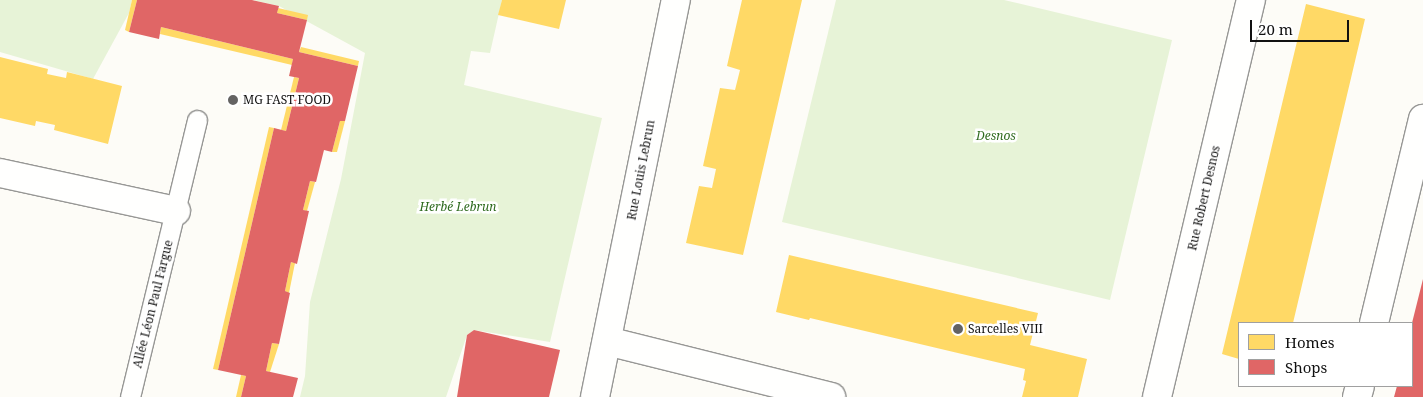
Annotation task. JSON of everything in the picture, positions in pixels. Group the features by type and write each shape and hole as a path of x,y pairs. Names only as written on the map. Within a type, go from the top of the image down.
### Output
{"street":[{"name":"Rue Louis Lebrun","path":"595,397 676,0"},
{"name":"Rue Robert Desnos","path":"1157,397 1250,0"},
{"path":"1374,322 1423,119"},
{"path":"0,173 176,211"},
{"path":"607,341 831,397"}],"lane":[{"name":"Allée Léon Paul Fargue","path":"130,397 197,120"}],"green space":[{"path":"0,0 132,0 129,13 93,79 0,52"},
{"name":"Herbé Lebrun","path":"253,0 502,0 490,53 471,51 464,85 602,118 550,342 474,330 467,335 446,397 300,397 305,376 310,302 341,179 365,53 279,6"},
{"name":"Desnos","path":"836,0 1004,0 1172,40 1110,300 782,222"}],"building: Homes":[{"path":"132,0 137,0 129,32 125,30"},
{"path":"502,0 566,0 559,29 498,15"},
{"path":"742,0 802,0 743,255 686,243 699,186 712,188 716,169 703,166 720,88 735,90 740,70 727,66"},
{"path":"1306,4 1365,19 1293,322 1238,322 1238,359 1222,354"},
{"path":"278,8 308,15 307,20 277,13"},
{"path":"161,27 293,59 292,65 160,34"},
{"path":"301,47 359,61 358,66 299,52"},
{"path":"0,57 48,69 47,74 66,78 67,72 122,86 108,144 54,130 55,125 36,121 35,126 0,118"},
{"path":"294,77 299,78 286,131 281,130"},
{"path":"340,121 345,121 337,152 332,152"},
{"path":"269,127 274,128 218,370 213,369"},
{"path":"310,181 315,182 307,211 303,210"},
{"name":"Sarcelles VIII","path":"789,255 1038,313 1030,345 1087,359 1078,397 1022,397 1026,381 1023,380 1025,369 810,318 809,320 776,312"},
{"path":"291,262 295,263 289,293 285,291"},
{"path":"272,343 279,344 270,372 266,371"},
{"path":"241,375 246,376 241,397 236,397"}],"building: Shops":[{"path":"137,0 252,0 279,6 277,13 307,20 299,52 358,66 345,121 340,121 332,152 324,150 316,182 310,181 303,210 309,211 297,264 291,262 285,291 290,293 279,344 272,343 266,371 298,378 293,397 241,397 246,376 218,370 274,128 286,131 299,78 289,76 293,59 161,27 159,39 129,32"},
{"path":"1423,279 1423,397 1394,397 1397,387 1413,387 1412,322"},
{"path":"474,330 560,350 549,397 457,397 467,335"}],"place":[{"name":"MG FAST FOOD","path":"233,100"},
{"name":"Sarcelles VIII","path":"958,329"}]}
